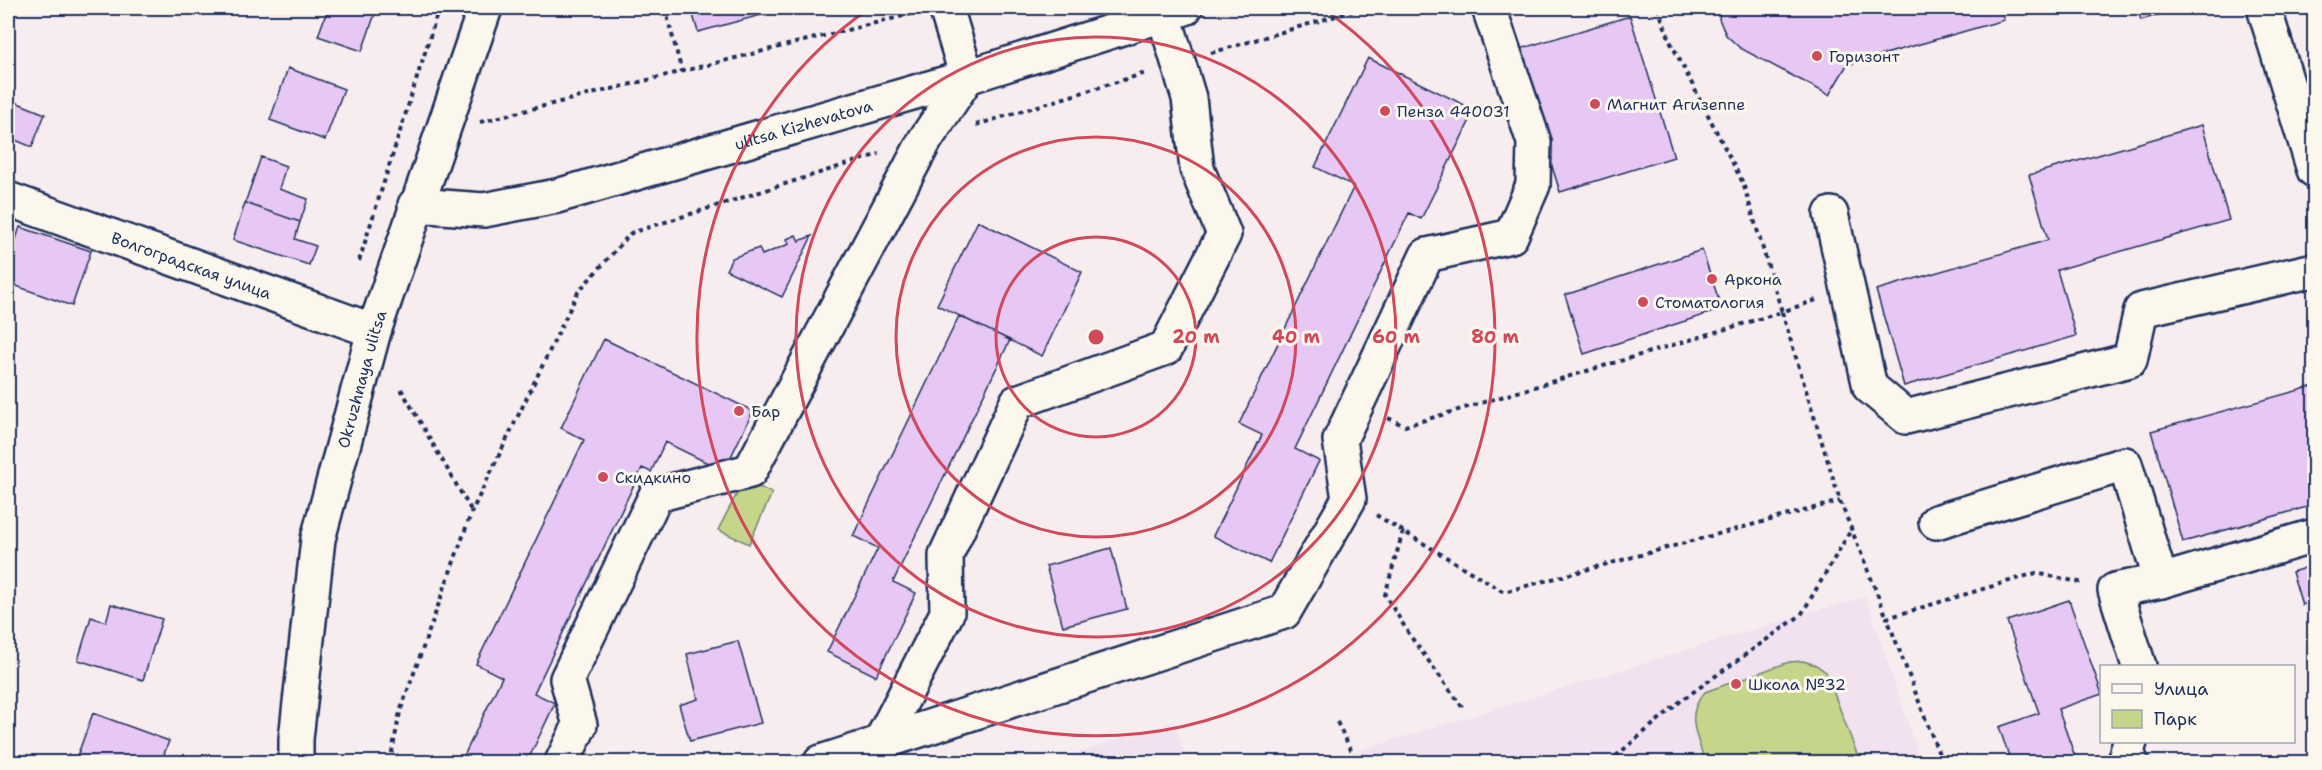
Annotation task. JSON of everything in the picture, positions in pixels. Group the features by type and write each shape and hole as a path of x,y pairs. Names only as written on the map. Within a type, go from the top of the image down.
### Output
{"main road":[{"name":"Okruzhnaya ulitsa","path":"296,762 296,739 318,539 374,332 415,205 485,8"},
{"path":"822,762 1284,612 1349,499 1340,440 1427,255 1511,236 1533,185 1534,142 1489,8"},
{"path":"2264,8 2314,170"},
{"path":"562,762 580,725 567,679 656,495 750,471 925,140 966,77 931,10"},
{"name":"ulitsa Kizhevatova","path":"415,205 484,210 556,196 966,77 1174,11"},
{"path":"879,745 947,613 946,555 1017,402 1166,348 1224,234 1197,169 1190,98 1177,63 1174,11"},
{"name":"Волгоградская улица","path":"8,199 374,332"},
{"path":"1831,214 1870,387 1906,417 2130,360 2140,310 2314,270"},
{"path":"1936,522 2125,464 2161,580"},
{"path":"2139,665 2115,590 2161,580 2314,536"},
{"path":"2129,743 2127,751 2131,762"}],"path":[{"path":"665,8 682,72"},
{"path":"975,125 1363,8"},
{"path":"1658,8 1671,43 1743,183 1840,501 1942,762"},
{"path":"476,123 931,10"},
{"path":"390,762 400,712 472,511 578,292 632,233 925,140"},
{"path":"1405,426 1848,290"},
{"path":"401,389 472,511"},
{"path":"1349,499 1504,592 1840,501"},
{"path":"1609,762 1682,700 1801,615 1851,530"},
{"path":"1403,531 1386,595 1411,637 1463,708"},
{"path":"1887,618 2036,573 2115,590"},
{"path":"1337,722 1357,762"}],"shaded area":[{"name":"Школа №32","path":"1866,597 1921,762 1322,762 1801,615"},
{"path":"1174,722 1187,762 1049,762"}],"green space":[{"path":"744,480 772,493 749,544 718,530"},
{"path":"1803,661 1816,665 1826,672 1860,762 1705,762 1694,726 1694,717 1695,709 1705,692 1789,662"}],"building":[{"path":"328,8 377,8 362,51 318,36"},
{"path":"691,8 787,8 698,32"},
{"name":"Горизонт","path":"1721,8 2000,8 2004,20 1847,65 1829,95 1740,48 1726,35 1719,19"},
{"path":"2137,8 2181,8 2141,20"},
{"name":"Магнит Агизеппе","path":"1630,16 1674,157 1560,192 1516,50"},
{"path":"1368,58 1475,110 1421,219 1409,213 1295,449 1319,461 1269,563 1213,536 1262,435 1239,424 1354,186 1315,167"},
{"path":"288,68 344,89 325,140 270,120"},
{"path":"8,99 45,114 32,147 8,137"},
{"path":"2202,125 2229,220 2057,270 2076,336 1904,386 1876,290 2048,240 2029,175"},
{"path":"261,157 286,166 279,189 308,199 300,222 245,203"},
{"path":"245,203 300,222 295,239 316,246 309,265 233,240"},
{"path":"978,221 1082,272 1042,356 937,305"},
{"path":"20,227 91,251 72,306 8,283 8,263"},
{"path":"796,235 799,241 812,236 782,297 726,270 732,258 759,248 762,255 789,244 787,239"},
{"name":"Стоматология","path":"1702,250 1722,309 1584,354 1565,295"},
{"path":"959,316 1010,340 893,582 916,593 876,676 827,652 878,548 853,536"},
{"path":"604,339 753,411 724,471 665,442 651,472 642,468 534,693 555,703 527,762 461,762 502,677 476,664 584,440 561,428"},
{"path":"2314,386 2314,505 2183,542 2151,431"},
{"path":"1111,548 1127,609 1063,626 1046,566"},
{"path":"2314,565 2314,601 2302,605 2292,572"},
{"path":"2069,600 2100,688 2100,695 2058,709 2077,762 2011,762 1999,727 2039,713 2007,621"},
{"path":"111,604 162,619 143,680 78,660 91,617 106,622"},
{"path":"738,641 761,723 690,741 679,705 698,699 687,654"},
{"path":"93,713 169,741 161,762 75,762"}],"place":[{"name":"Горизонт","path":"1817,56"},
{"name":"Магнит Агизеппе","path":"1595,104"},
{"name":"Пенза 440031","path":"1385,111"},
{"name":"Аркона","path":"1712,279"},
{"name":"Стоматология","path":"1643,302"},
{"name":"Бар","path":"739,411"},
{"name":"Скидкино","path":"603,477"},
{"name":"Школа №32","path":"1736,684"}]}
